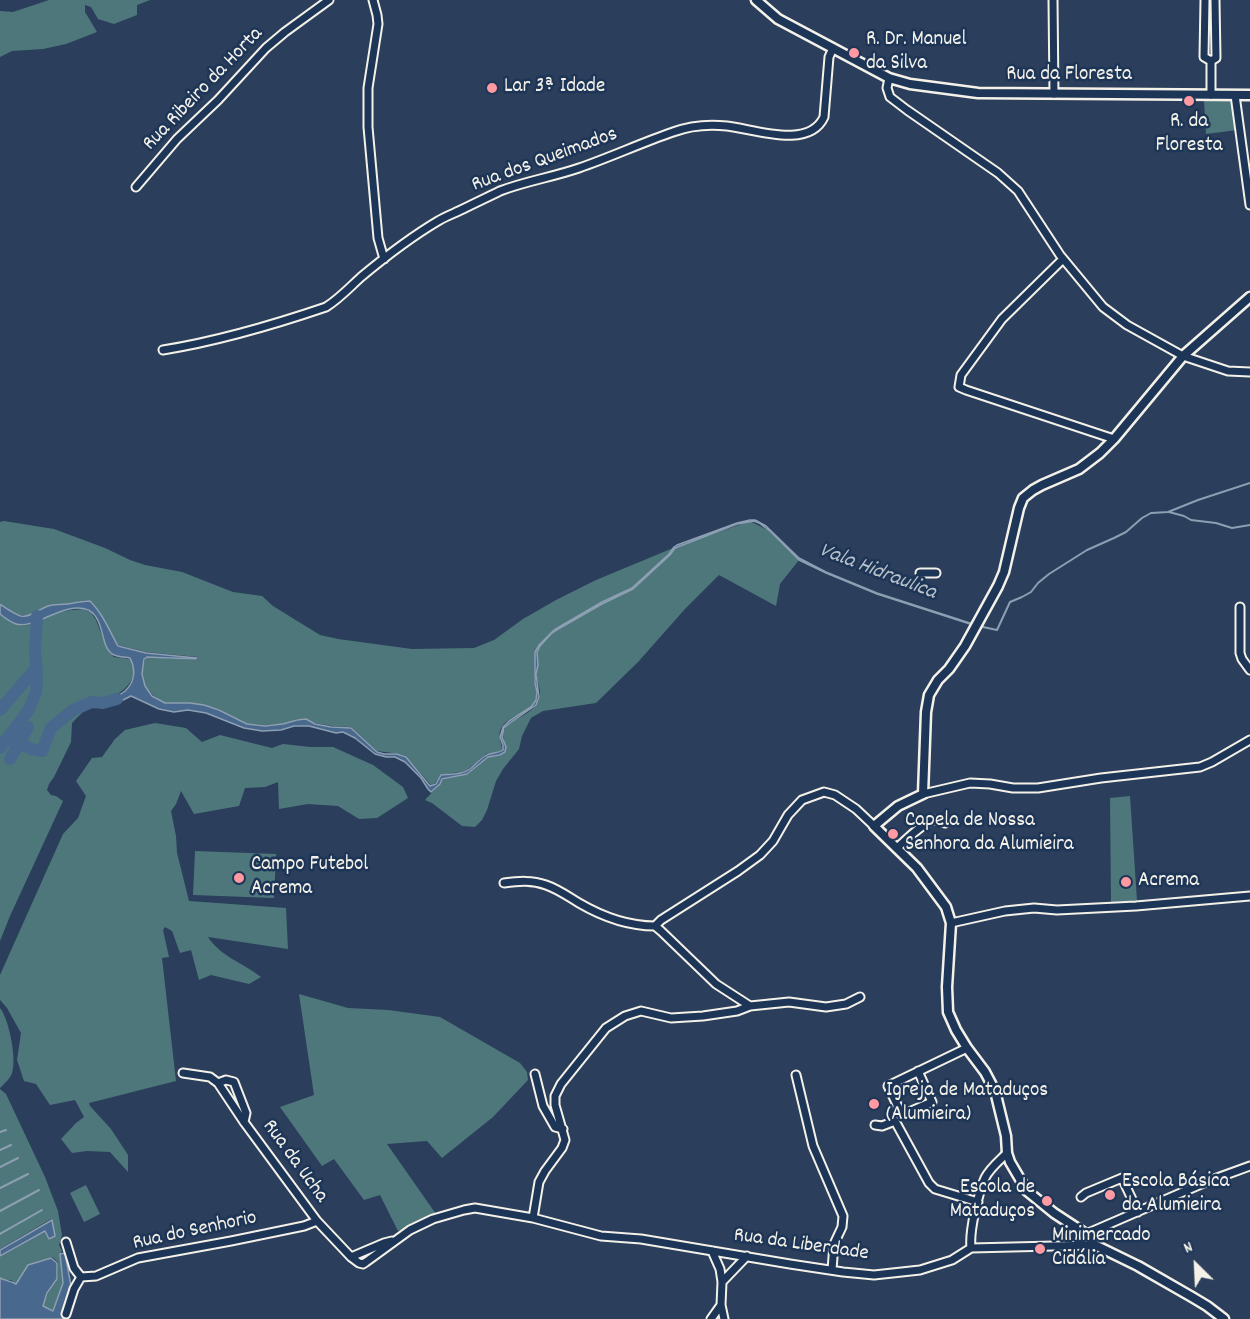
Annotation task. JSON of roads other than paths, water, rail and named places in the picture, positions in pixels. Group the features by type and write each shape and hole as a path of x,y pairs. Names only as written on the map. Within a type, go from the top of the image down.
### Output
{"street":[{"name":"Rua Ribeiro da Horta","path":"136,187 177,139 218,100 266,48 329,0"},
{"path":"373,0 378,24 368,88 368,127 378,238 384,259"},
{"name":"Rua da Floresta","path":"756,0 778,19 889,78 910,84 978,93 1250,95"},
{"path":"1053,0 1054,94"},
{"path":"1204,0 1204,57 1210,61"},
{"path":"1210,61 1216,58 1215,0"},
{"name":"Rua dos Queimados","path":"163,350 230,337 326,307 384,259 440,220 502,191 578,169 680,129 724,126 787,135 811,130 820,124 824,117 829,57 833,48"},
{"path":"1210,61 1211,95"},
{"path":"889,78 887,88 890,97 998,173 1018,190 1063,259 1103,307 1126,326 1183,356 1228,371 1250,372"},
{"path":"1235,95 1250,205"},
{"path":"1063,259 1002,319 961,375 959,387 1114,439"},
{"path":"923,794 926,712 929,695 965,646 998,586 1004,572 1023,498 1033,490 1079,469 1094,458 1114,439 1183,356 1250,297"},
{"path":"920,573 936,573"},
{"path":"1240,607 1240,653 1250,670"},
{"path":"874,826 898,806 923,794 970,783 1013,788 1038,788 1101,778 1200,767 1250,740"},
{"path":"655,926 760,855 773,841 788,815 802,800 824,792 836,795 856,809 917,868 946,907 951,923 947,987 948,1012 956,1030 985,1072 995,1091 1010,1162 1027,1191 1054,1213 1086,1234 1095,1245"},
{"path":"897,848 931,821 937,820 945,823"},
{"path":"504,884 523,881 546,885 601,915 621,922 655,926 716,984 750,1006"},
{"path":"951,923 1005,911 1034,908 1057,910 1136,906 1250,896"},
{"path":"533,1218 539,1182 565,1140 555,1105 555,1096 561,1084 606,1028 625,1016 641,1011 672,1018 737,1011 750,1006 789,1002 826,1007 846,1004 860,997"},
{"path":"967,1048 888,1086 898,1118 929,1183 935,1189 978,1202"},
{"path":"875,1125 882,1126 932,1102 918,1071"},
{"name":"Rua da Ucha","path":"183,1073 210,1077 218,1083 317,1221"},
{"path":"535,1074 543,1106 555,1127 563,1130"},
{"path":"796,1075 813,1146 843,1216 842,1227 834,1244 832,1270"},
{"name":"Rua da Ucha","path":"218,1083 226,1080 234,1082 246,1113 244,1122"},
{"path":"971,1248 970,1240 986,1176 1007,1153"},
{"path":"1086,1234 1206,1182 1250,1167"},
{"path":"1081,1197 1122,1178 1138,1212"},
{"name":"Rua da Liberdade","path":"317,1221 351,1257 363,1264 410,1230 433,1219 475,1208 533,1218 601,1236 641,1239 874,1275 920,1270 952,1260 971,1248 1095,1245 1138,1266 1207,1306 1224,1319"},
{"name":"Rua do Senhorio","path":"81,1277 96,1276 138,1258 304,1226 317,1221"},
{"path":"66,1242 74,1268 81,1277 74,1289 66,1314"},
{"path":"712,1251 720,1269 721,1305 724,1319"},
{"path":"722,1282 747,1256"},
{"path":"711,1319 721,1305"}],"water":[{"path":"755,520 766,526 799,558 826,572 877,593 973,624 989,591 973,625 877,594 826,573 799,560 759,523 754,521 737,524 675,548 633,589 551,634 537,652 536,674 539,697 536,705 504,728 502,737 506,747 505,752 488,757 467,774 442,779 431,792 405,762 395,757 375,754 355,738 343,732 336,733 309,726 262,731 244,728 206,713 159,709 131,696 121,701 103,703 125,691 133,680 134,671 130,658 114,655 108,650 100,625 93,614 79,608 70,609 23,625 16,624 0,614 0,604 24,616 31,615 50,605 90,601 118,646 146,653 197,658 147,657 144,659 142,674 145,686 152,696 165,703 204,705 247,724 265,726 306,719 315,724 351,728 377,752 406,757 430,786 436,784 441,775 467,771 485,756 503,750 500,737 503,727 531,707 536,700 535,652 539,645 554,630 602,602 632,588 677,545 737,523"},
{"path":"52,1220 55,1236 49,1239 45,1231 0,1256 0,1250"},
{"path":"65,1253 71,1286 63,1319 0,1319 0,1278 16,1284 28,1265 51,1258 57,1263 57,1279 47,1293 43,1306 53,1311 63,1283 60,1254"}],"waterway":[{"name":"Vala Hidraulica","path":"983,627 997,630 1010,602 1031,592 1049,574 1087,550 1126,532 1151,513 1168,512 1250,483"},
{"path":"1169,512 1191,520 1216,523 1232,528 1250,525"},
{"path":"0,748 28,711 36,692 37,616"},
{"path":"0,710 37,667"},
{"path":"8,737 31,749 42,751 51,728 73,710 92,702 103,703 117,699"},
{"path":"10,759 28,727"},
{"path":"0,1132 6,1130"},
{"path":"0,1150 11,1145"},
{"path":"0,1167 18,1158"},
{"path":"0,1188 28,1174"},
{"path":"0,1211 39,1190"},
{"path":"0,1234 42,1210"}],"place":[{"name":"R. Dr. Manuel da Silva","path":"854,53"},
{"name":"Lar 3ª Idade","path":"492,88"},
{"name":"R. da Floresta","path":"1189,101"},
{"name":"Capela de Nossa Senhora da Alumieira","path":"893,834"},
{"name":"Campo Futebol Acrema","path":"239,878"},
{"name":"Acrema","path":"1126,882"},
{"name":"Igreja de Mataduços (Alumieira)","path":"874,1104"},
{"name":"Escola Básica da Alumieira","path":"1110,1195"},
{"name":"Escola de Mataduços","path":"1047,1201"},
{"name":"Minimercado Cidália","path":"1040,1249"}]}
